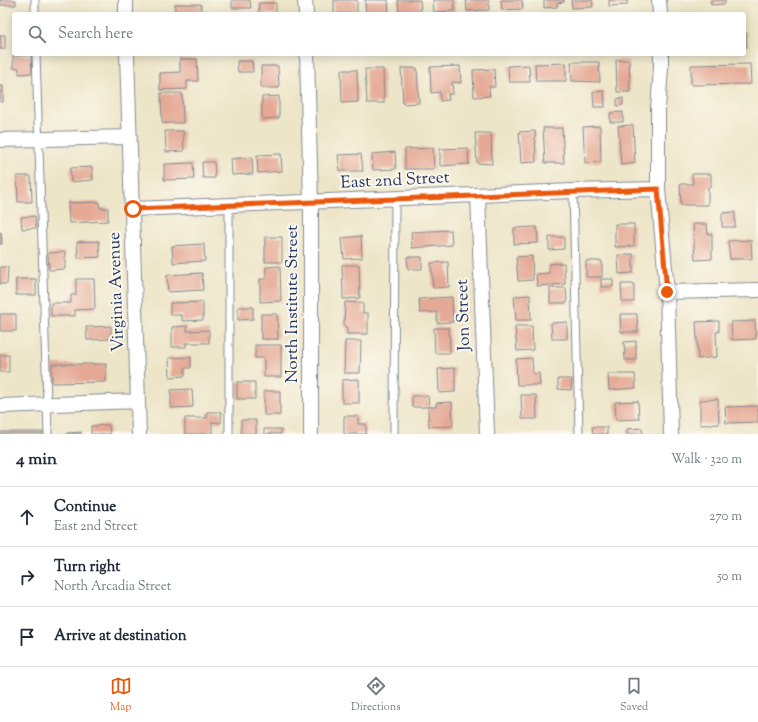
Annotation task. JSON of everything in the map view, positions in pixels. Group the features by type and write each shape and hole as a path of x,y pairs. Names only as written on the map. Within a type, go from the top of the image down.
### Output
{"street":[{"path":"126,0 126,12"},
{"path":"305,0 306,12"},
{"path":"659,0 660,12"},
{"name":"Virginia Avenue","path":"128,56 139,434"},
{"name":"North Institute Street","path":"307,56 311,203 311,434"},
{"path":"661,56 658,109 658,189 667,292 671,434"},
{"path":"0,140 130,137"},
{"name":"East 2nd Street","path":"133,209 658,189"},
{"name":"Jon Street","path":"478,195 486,434"},
{"path":"667,292 758,290"},
{"path":"0,406 138,401"}],"lane":[{"path":"35,0 35,12"},
{"path":"36,56 48,434"},
{"path":"573,192 579,434"},
{"path":"394,434 395,199"},
{"path":"229,205 229,434"}],"building":[{"path":"0,0 16,0 16,5 0,5"},
{"path":"232,0 250,0 251,8 232,8"},
{"path":"334,0 357,0 357,12 334,12"},
{"path":"365,0 388,0 389,12 366,12"},
{"path":"398,0 420,0 421,12 399,12"},
{"path":"433,0 454,0 455,11 434,12"},
{"path":"466,0 489,0 489,10 467,11"},
{"path":"501,0 522,0 523,9 502,10"},
{"path":"544,0 564,0 564,2 557,3 557,7 544,8"},
{"path":"571,0 592,0 593,7 572,8"},
{"path":"609,0 627,0 627,5 609,6"},
{"path":"711,0 725,0 725,4 711,5"},
{"path":"259,3 276,3 276,12 259,12"},
{"path":"175,4 201,4 201,12 175,12"},
{"path":"0,35 5,35 5,49 0,49"},
{"path":"13,56 31,56 32,73 19,74 19,68 13,68"},
{"path":"180,59 197,59 198,81 187,81 187,89 160,90 160,73 180,72"},
{"path":"616,60 629,60 630,92 617,92"},
{"path":"237,61 252,61 253,72 238,72"},
{"path":"571,62 599,62 600,82 572,81"},
{"path":"566,63 566,81 536,81 535,64"},
{"path":"750,64 751,84 691,85 691,65"},
{"path":"529,65 530,82 509,82 508,66"},
{"path":"261,66 278,66 279,88 261,88"},
{"path":"460,66 461,83 452,82 453,94 448,94 449,100 440,101 440,92 431,93 430,67"},
{"path":"401,68 417,68 419,103 403,104"},
{"path":"365,69 383,69 384,103 367,103"},
{"path":"494,69 495,87 489,87 490,96 474,97 473,70"},
{"path":"341,70 357,70 358,102 342,103"},
{"path":"0,86 3,86 3,102 0,102"},
{"path":"604,91 605,107 594,107 593,92"},
{"path":"161,93 182,93 183,123 162,123"},
{"path":"279,96 279,118 262,119 262,97"},
{"path":"623,98 623,105 617,106 617,99"},
{"path":"623,112 623,122 610,122 610,113"},
{"path":"633,125 635,163 621,165 618,126"},
{"path":"600,126 601,162 585,163 583,127"},
{"path":"543,128 562,128 564,163 545,163"},
{"path":"165,131 183,131 184,151 166,152"},
{"path":"535,131 536,162 521,163 519,132"},
{"path":"475,133 491,133 492,164 477,163"},
{"path":"433,148 434,169 405,169 405,149"},
{"path":"468,148 469,164 440,166 440,149"},
{"path":"395,152 396,169 373,170 372,154"},
{"path":"281,154 282,171 258,173 257,155"},
{"path":"361,154 363,171 340,171 338,155"},
{"path":"252,157 253,174 232,175 231,159"},
{"path":"202,162 214,162 215,178 203,178"},
{"path":"193,163 194,179 164,180 164,164"},
{"path":"92,167 93,180 71,182 70,168"},
{"path":"692,174 711,174 711,187 708,187 708,205 681,205 680,184 693,184"},
{"path":"17,176 31,176 32,202 18,202"},
{"path":"99,202 100,208 108,208 108,221 69,223 68,203"},
{"path":"735,212 735,227 722,227 722,213"},
{"path":"35,216 36,228 22,229 21,217"},
{"path":"615,224 634,224 634,246 615,247"},
{"path":"693,224 707,224 708,234 712,234 712,259 695,260"},
{"path":"537,227 538,243 514,244 514,228"},
{"path":"451,230 452,245 412,248 411,232"},
{"path":"1,232 2,244 0,244"},
{"path":"361,236 362,258 344,259 342,238"},
{"path":"265,237 282,237 282,262 265,262"},
{"path":"549,237 564,237 564,249 549,250"},
{"path":"751,240 752,259 730,259 728,241"},
{"path":"99,241 100,257 78,258 77,242"},
{"path":"204,244 205,261 173,263 172,246"},
{"path":"65,252 65,269 49,270 48,253"},
{"path":"633,254 633,273 619,274 618,255"},
{"path":"532,256 533,280 518,281 516,257"},
{"path":"407,257 422,257 422,269 408,269"},
{"path":"586,261 602,261 602,277 586,277"},
{"path":"448,262 449,287 433,288 431,263"},
{"path":"564,263 565,284 537,286 536,274 549,273 549,264"},
{"path":"342,265 359,265 360,298 343,299"},
{"path":"280,266 281,301 260,302 260,279 266,279 266,267"},
{"path":"0,267 8,267 7,284 0,284"},
{"path":"202,273 203,290 168,292 167,275"},
{"path":"16,279 36,279 36,295 16,295"},
{"path":"76,279 94,279 95,309 75,310 75,316 51,316 51,303 71,303 71,295 76,295"},
{"path":"601,279 613,279 613,287 601,287"},
{"path":"621,284 634,284 634,302 622,302"},
{"path":"550,288 566,288 567,303 550,303"},
{"path":"530,295 531,320 516,320 514,296"},
{"path":"452,297 453,322 437,323 437,312 420,313 419,299"},
{"path":"203,302 203,320 182,321 182,315 170,315 170,303"},
{"path":"345,302 363,303 363,313 368,313 368,334 347,334 347,327 344,327"},
{"path":"238,307 253,307 253,319 238,320"},
{"path":"0,314 16,314 16,331 0,331"},
{"path":"261,314 277,314 278,339 261,339"},
{"path":"620,314 637,314 638,332 621,332"},
{"path":"719,321 719,332 716,332 717,357 698,359 696,322"},
{"path":"755,321 756,339 732,340 731,322"},
{"path":"567,322 567,339 552,339 551,323"},
{"path":"111,326 111,339 87,340 86,327"},
{"path":"187,326 187,331 209,330 209,343 186,343 186,347 172,347 172,327"},
{"path":"515,326 532,326 533,350 517,351"},
{"path":"434,328 449,328 450,353 435,353"},
{"path":"345,341 361,341 360,373 344,373"},
{"path":"636,341 636,360 625,360 624,342"},
{"path":"255,345 281,345 281,377 264,377 264,358 255,358"},
{"path":"0,355 9,355 9,372 0,372"},
{"path":"191,357 191,368 185,368 185,376 170,377 169,358"},
{"path":"532,358 533,374 539,373 540,385 517,385 516,359"},
{"path":"52,364 106,364 106,382 52,383"},
{"path":"455,368 455,392 439,393 438,369"},
{"path":"608,374 635,374 636,388 609,390"},
{"path":"359,379 359,403 342,403 342,380"},
{"path":"558,379 572,379 571,390 558,389"},
{"path":"237,382 255,382 255,399 237,399"},
{"path":"192,389 193,407 171,408 171,390"},
{"path":"264,391 280,391 280,415 264,415"},
{"path":"521,395 536,395 537,419 522,419"},
{"path":"412,396 428,396 429,407 412,407"},
{"path":"718,399 719,424 700,425 700,400"},
{"path":"638,401 639,419 616,420 615,402"},
{"path":"452,402 453,426 429,427 428,407 436,407 436,403"},
{"path":"758,406 758,422 726,423 725,407"},
{"path":"207,412 221,412 221,423 212,422 212,434 185,434 185,418 207,418"},
{"path":"344,416 358,416 358,424 366,424 366,434 344,434"},
{"path":"241,420 256,420 256,434 241,434"},
{"path":"109,425 110,434 91,434 91,426"},
{"path":"592,427 607,427 607,434 593,434"},
{"path":"642,428 643,434 627,434 627,429"},
{"path":"264,429 281,429 281,434 264,434"},
{"path":"0,432 43,432 43,434 0,434"},
{"path":"81,432 81,434 67,434 67,433"}],"route":[{"path":"133,209 658,189 667,292"}]}
